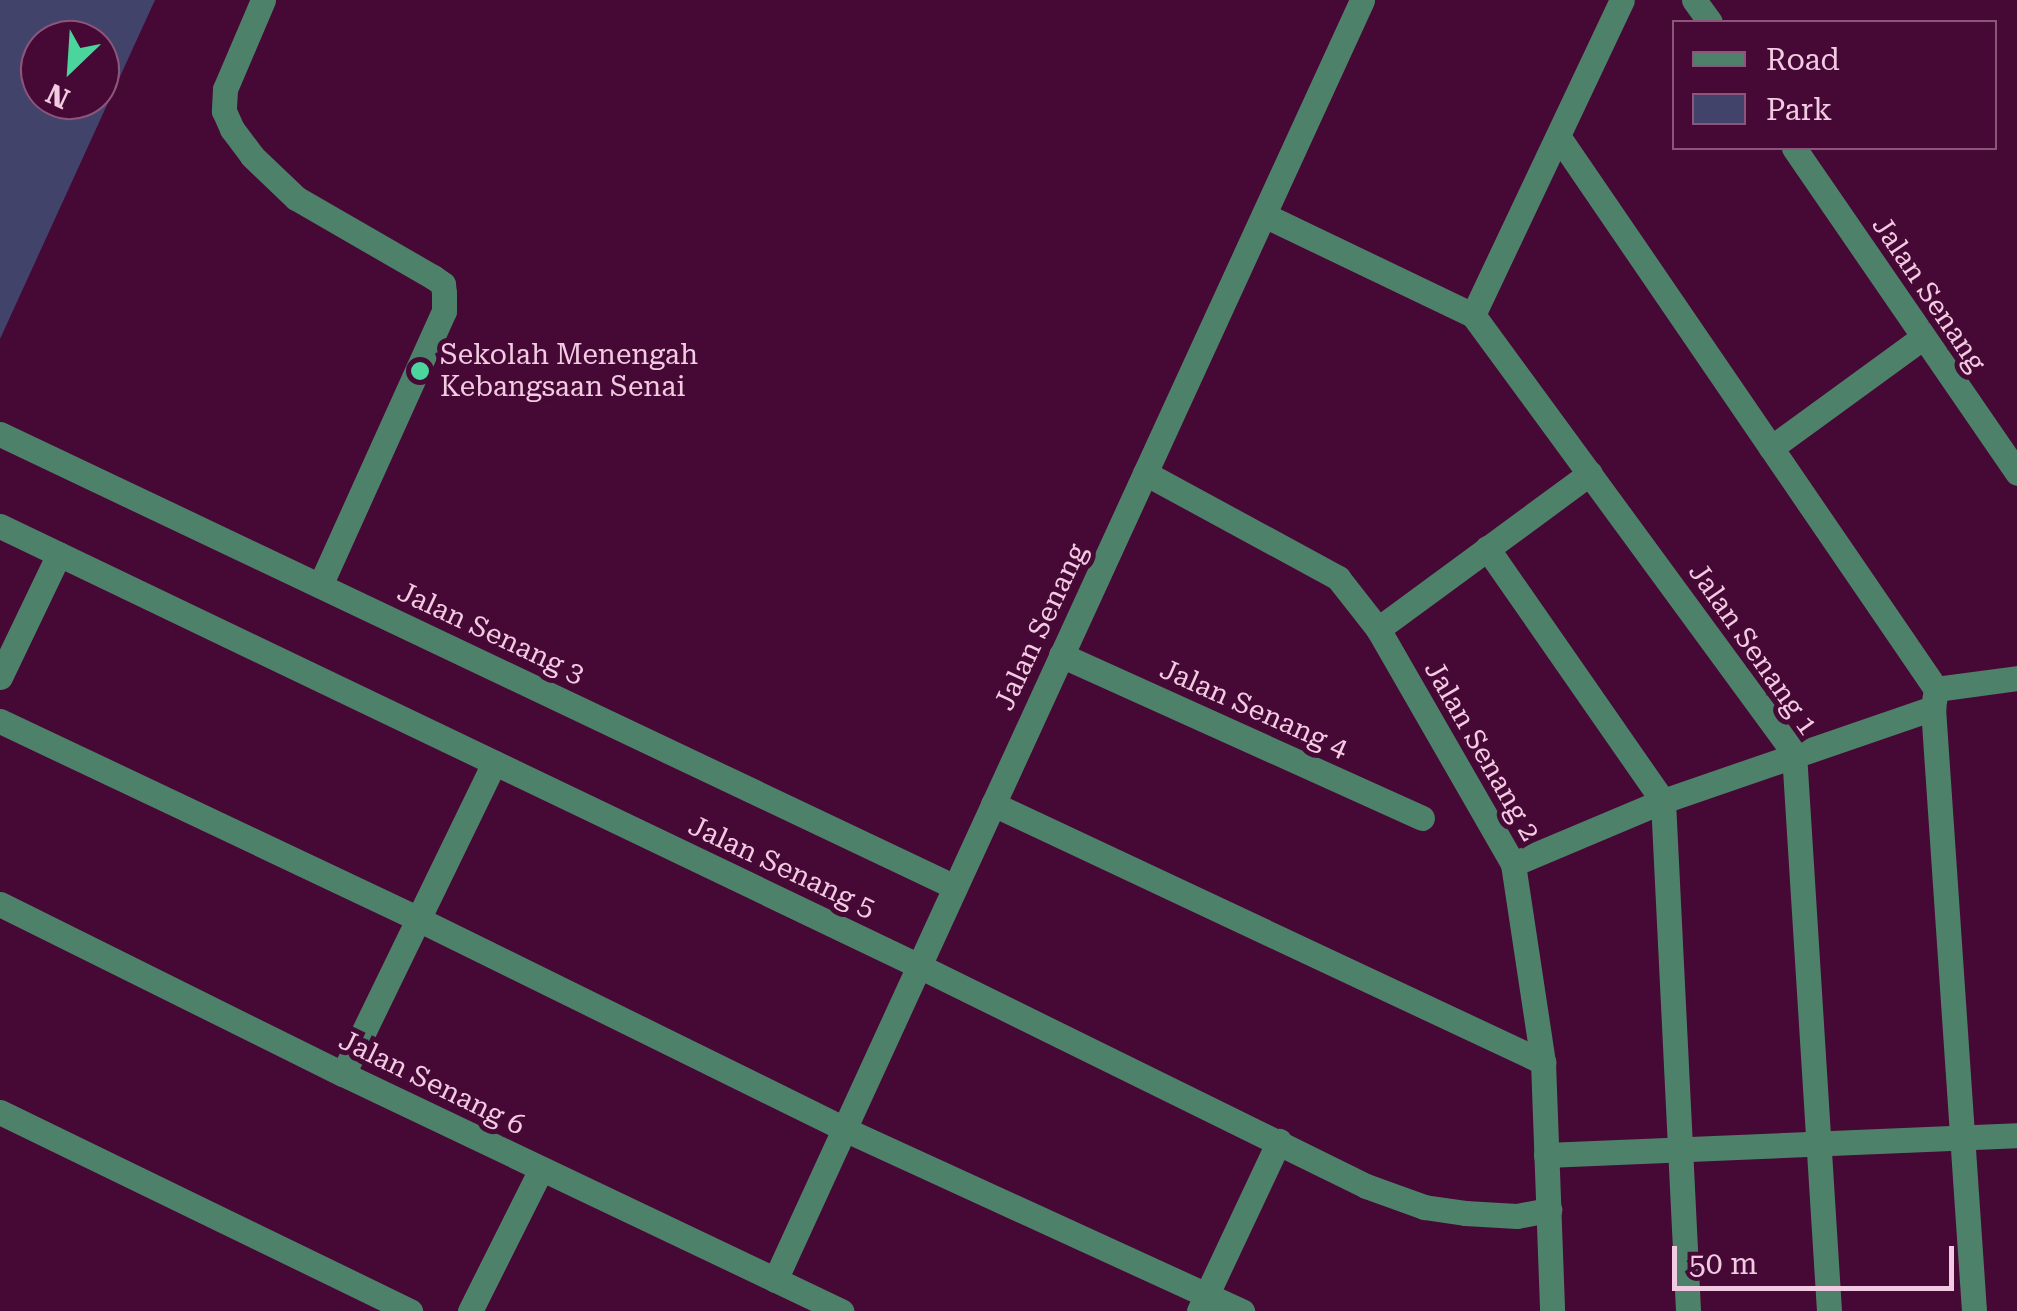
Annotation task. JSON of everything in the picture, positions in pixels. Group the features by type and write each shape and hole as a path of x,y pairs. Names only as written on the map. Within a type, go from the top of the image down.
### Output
{"street":[{"path":"263,0 225,89 224,110 232,129 252,156 296,198 433,277 443,284 444,293 444,311 320,585"},
{"name":"Jalan Senang","path":"775,1280 1362,0"},
{"path":"1474,315 1622,0"},
{"path":"1558,136 1771,448 1934,698 1974,1311"},
{"name":"Jalan Senang","path":"1795,150 2017,473"},
{"name":"Jalan Senang 1","path":"1264,215 1474,315 1794,753 1830,1311"},
{"path":"1771,448 1922,338"},
{"name":"Jalan Senang 3","path":"0,434 956,887"},
{"name":"Jalan Senang 2","path":"1145,473 1325,567 1378,628 1512,864 1543,1062 1552,1311"},
{"path":"1378,628 1590,473"},
{"name":"Jalan Senang 5","path":"0,526 919,966 1366,1186 1424,1207 1518,1216 1549,1210"},
{"path":"1486,548 1663,801 1688,1311"},
{"path":"0,677 59,554"},
{"name":"Jalan Senang 4","path":"1061,655 1422,818"},
{"path":"1512,864 1663,801 1934,698 2017,678"},
{"path":"0,722 416,918 1202,1303 1242,1311"},
{"path":"343,1074 494,763"},
{"path":"993,804 1543,1062"},
{"name":"Jalan Senang 6","path":"0,904 343,1074 841,1311"},
{"path":"0,1112 410,1311"},
{"path":"1546,1155 2017,1135"},
{"path":"1202,1303 1280,1141"},
{"path":"470,1311 541,1168"}],"green space":[{"path":"0,0 155,0 120,77 120,20 20,20 20,120 100,120 0,339"}],"place":[{"name":"Sekolah Menengah Kebangsaan Senai","path":"420,371"}]}
